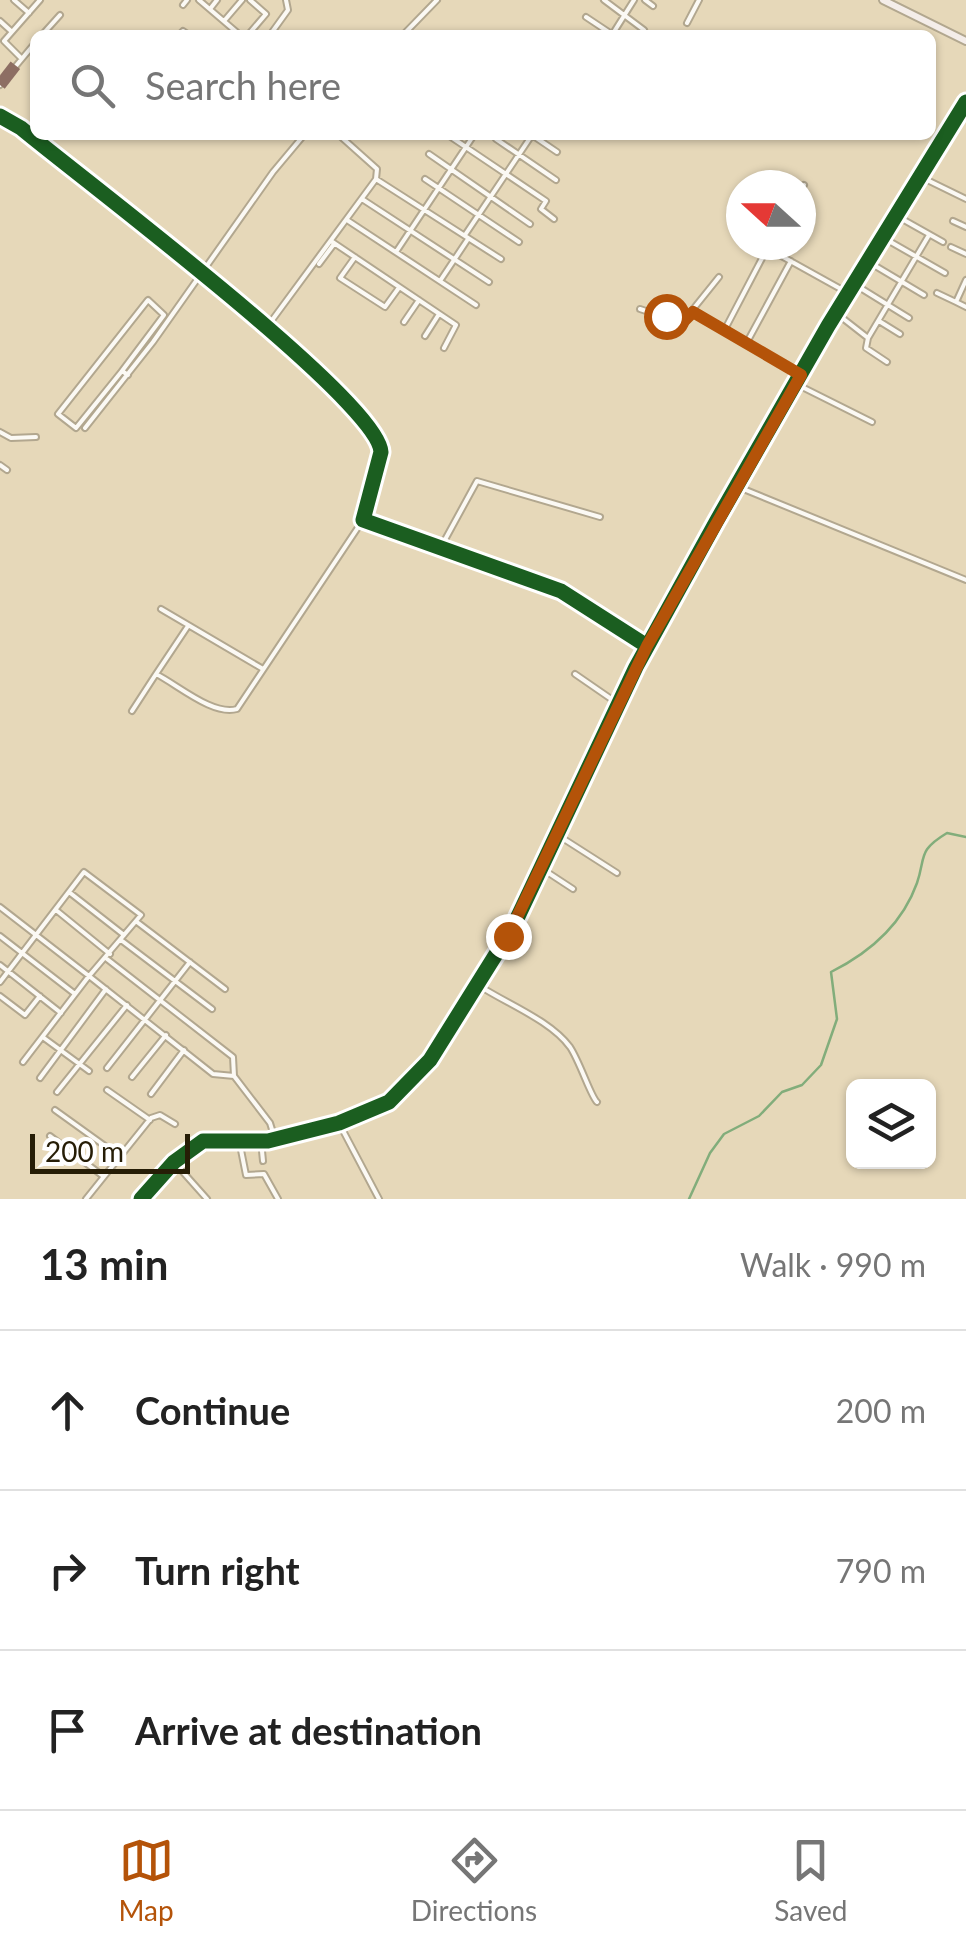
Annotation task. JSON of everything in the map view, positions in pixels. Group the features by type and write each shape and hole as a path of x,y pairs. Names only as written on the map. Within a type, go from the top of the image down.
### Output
{"main road":[{"path":"882,0 966,40"}],"street":[{"path":"14,0 29,13"},
{"path":"21,58 4,42 40,0"},
{"path":"199,0 234,30"},
{"path":"210,9 218,0"},
{"path":"224,21 242,0"},
{"path":"250,0 272,19"},
{"path":"274,30 288,10 286,0"},
{"path":"408,30 437,0"},
{"path":"604,0 644,30"},
{"path":"615,30 634,0"},
{"path":"645,0 653,6"},
{"path":"687,23 700,0"},
{"path":"252,30 266,14"},
{"path":"46,30 60,15"},
{"path":"586,16 605,30"},
{"path":"0,21 11,31"},
{"path":"0,85 30,48"},
{"path":"140,1199 174,1162 203,1141 275,1140 339,1123 398,1094 430,1060 508,936 647,646 736,486 894,215 966,102"},
{"path":"0,116 30,135"},
{"path":"36,140 320,374 381,444 362,520 238,709 230,712 156,674"},
{"path":"85,428 300,140"},
{"path":"319,264 376,180 377,168 346,140"},
{"path":"455,140 546,201 541,209 554,218"},
{"path":"396,252 471,140"},
{"path":"496,140 556,180"},
{"path":"440,281 528,140"},
{"path":"539,140 557,152"},
{"path":"429,154 530,224"},
{"path":"919,176 966,200"},
{"path":"376,180 501,259"},
{"path":"425,180 519,242"},
{"path":"362,199 489,282"},
{"path":"894,215 944,242"},
{"path":"347,220 476,304"},
{"path":"953,221 966,227"},
{"path":"888,362 866,348 868,338 929,235"},
{"path":"882,237 945,273"},
{"path":"267,328 333,243"},
{"path":"333,243 457,328 444,348"},
{"path":"951,248 966,254"},
{"path":"354,257 340,278 375,302 385,306 399,287"},
{"path":"724,331 761,260"},
{"path":"746,344 791,261 848,294"},
{"path":"867,261 924,294"},
{"path":"640,309 681,323 719,277"},
{"path":"956,302 966,280"},
{"path":"854,284 909,318"},
{"path":"937,294 966,307"},
{"path":"148,300 164,315 125,373 76,428 58,414 148,300"},
{"path":"404,322 418,300"},
{"path":"693,312 801,375"},
{"path":"836,313 868,338"},
{"path":"425,336 439,314"},
{"path":"879,320 900,334"},
{"path":"796,384 872,422"},
{"path":"0,432 11,438 36,437"},
{"path":"0,466 6,470"},
{"path":"440,548 477,481 600,516"},
{"path":"736,486 966,580"},
{"path":"362,520 560,591 647,646"},
{"path":"161,609 263,669"},
{"path":"132,711 188,626"},
{"path":"576,674 619,704"},
{"path":"556,834 617,873"},
{"path":"541,868 573,889"},
{"path":"0,982 84,872 140,914 23,1062"},
{"path":"68,892 212,1009"},
{"path":"0,907 216,1076 234,1076"},
{"path":"56,910 233,1057 234,1076 271,1124 275,1140"},
{"path":"136,920 225,988"},
{"path":"0,936 75,994"},
{"path":"107,1068 190,962"},
{"path":"0,965 61,1013"},
{"path":"478,985 564,1040 586,1072 592,1098 597,1102"},
{"path":"40,1078 106,989"},
{"path":"0,996 26,1015 40,996"},
{"path":"58,1092 127,1005"},
{"path":"132,1077 166,1035"},
{"path":"43,1037 89,1070"},
{"path":"151,1094 184,1050"},
{"path":"107,1090 150,1120"},
{"path":"55,1110 118,1156"},
{"path":"86,1199 150,1120 160,1115 175,1124"},
{"path":"339,1123 379,1199"},
{"path":"50,1136 103,1176"},
{"path":"239,1140 246,1175 264,1174 278,1199"},
{"path":"260,1140 263,1160"},
{"path":"174,1162 207,1199"}],"waterway":[{"path":"689,1199 710,1153 724,1134 759,1116 782,1092 802,1085 821,1065 837,1019 831,972 871,947 893,925 911,898 924,855 931,845 947,833 966,837"}],"marked path":[{"path":"0,85 21,58"}],"cycle path":[{"path":"141,1199 174,1162 203,1141 268,1141 339,1123 389,1102 430,1060 513,927 636,667 716,522 828,326 966,102"},
{"path":"0,116 30,135"},
{"path":"36,140 281,339 367,425 381,452 363,520 561,591 647,646"}],"route":[{"path":"508,936 647,646 801,375 693,312 682,323 666,316"}]}
